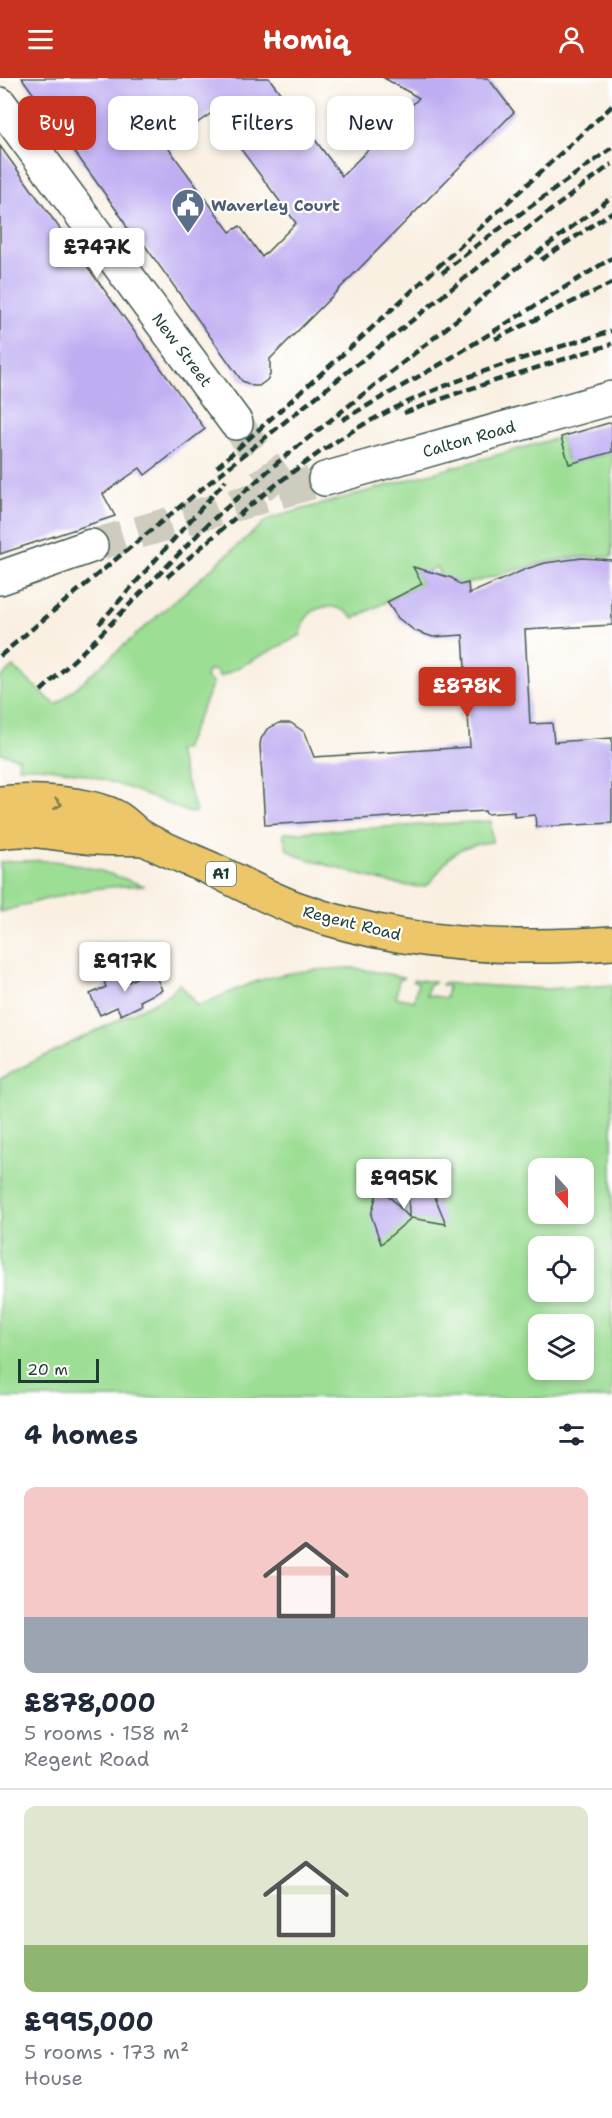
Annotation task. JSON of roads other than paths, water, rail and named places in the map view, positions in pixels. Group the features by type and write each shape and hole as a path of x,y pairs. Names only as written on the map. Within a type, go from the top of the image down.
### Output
{"main road":[{"name":"Regent Road","path":"0,803 52,802 87,808 116,817 144,839 297,909 369,931 403,937 518,947 565,947 612,943"},
{"name":"Regent Road","path":"0,832 16,829 44,830 96,838 144,839"}],"street":[{"name":"New Street","path":"0,104 236,423"},
{"name":"Calton Road","path":"325,479 612,398"},
{"path":"0,578 92,546"}],"tunnel":[{"path":"236,423 284,491"},
{"path":"91,546 325,479"}],"railway":[{"path":"217,467 362,337 612,106"},
{"path":"442,273 477,245 612,148"},
{"path":"0,656 245,454 502,248 612,164"},
{"path":"41,691 95,640 208,524 277,463 460,317 513,271 612,197"},
{"path":"541,260 612,212"},
{"path":"342,420 446,361 612,258"},
{"path":"495,339 612,283"},
{"path":"167,577 285,478 361,426 452,383 612,331"},
{"path":"404,413 466,390 612,344"},
{"path":"99,624 226,480"}],"place":[{"name":"Waverley Court","path":"188,234"}]}
